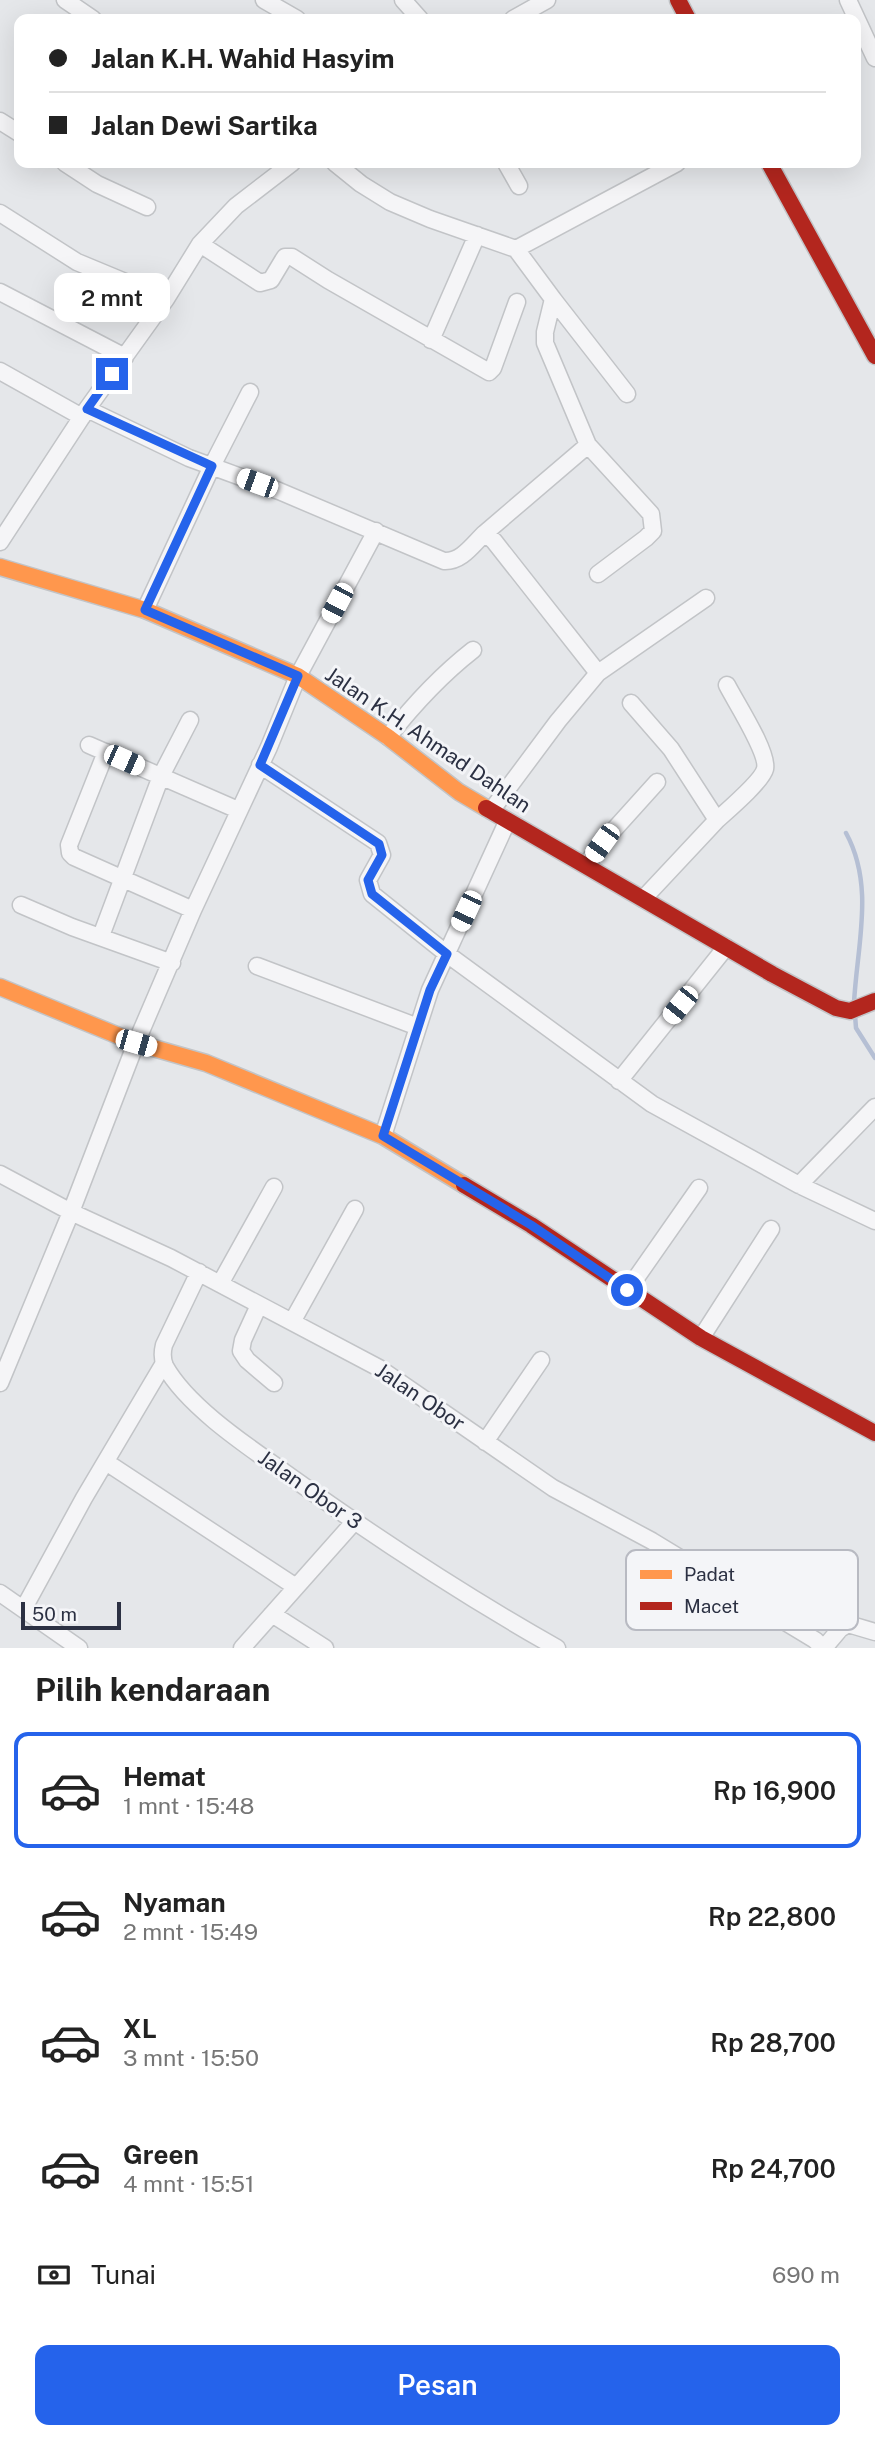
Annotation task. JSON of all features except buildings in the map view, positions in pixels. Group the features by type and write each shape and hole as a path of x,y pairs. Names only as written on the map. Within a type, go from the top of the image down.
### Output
{"main road":[{"path":"772,168 875,356"},
{"name":"Jalan K.H. Ahmad Dahlan","path":"0,567 145,610 298,676 388,737 459,792 507,822 836,1008 864,1006"},
{"path":"0,987 136,1043 206,1063 383,1136 531,1225 701,1338 875,1433"}],"street":[{"path":"65,0 86,14"},
{"path":"264,0 288,14"},
{"path":"403,0 416,14"},
{"path":"522,14 547,0"},
{"path":"861,28 875,58"},
{"path":"73,168 97,184 147,207"},
{"path":"0,542 85,413 166,299 200,244 236,206 285,168"},
{"path":"341,168 390,202 430,219 516,248 627,394"},
{"path":"509,168 519,186"},
{"path":"516,248 668,168"},
{"path":"0,213 77,262 166,299"},
{"path":"431,340 477,235"},
{"path":"200,244 260,283 271,280 285,257 292,257 486,371 492,371 517,302"},
{"path":"0,292 125,357"},
{"path":"553,299 545,343 588,445 651,514 654,522 653,531 646,538 598,574"},
{"path":"0,371 85,413 448,561 462,556 588,445"},
{"path":"145,610 212,466 250,392"},
{"path":"0,1383 71,1212 136,1043 193,910 298,676 376,531"},
{"path":"485,533 598,673"},
{"path":"491,811 558,721 598,673 706,598"},
{"path":"388,737 412,707 448,670 473,650"},
{"path":"643,899 764,773 766,766 762,752 727,685"},
{"path":"631,703 671,749 717,820"},
{"path":"101,936 161,776 190,720"},
{"path":"89,745 238,810"},
{"path":"106,752 69,850 74,857 193,910"},
{"path":"260,765 379,844 382,855 368,880 372,894 447,954 652,1104 799,1185 875,1221"},
{"path":"586,865 602,843 657,782"},
{"path":"383,1136 430,990 507,822"},
{"path":"21,905 72,927 172,963"},
{"path":"619,1081 726,947"},
{"path":"257,966 418,1027"},
{"path":"799,1185 875,1107"},
{"name":"Jalan Obor","path":"0,1174 71,1212 199,1272 379,1368 553,1488 667,1550"},
{"path":"220,1283 274,1186"},
{"path":"627,1290 699,1188"},
{"path":"292,1322 355,1209"},
{"path":"701,1338 771,1228"},
{"path":"24,1608 84,1497 164,1363 164,1345 199,1272"},
{"path":"259,1305 243,1340 241,1352 274,1383"},
{"path":"485,1442 541,1360"},
{"name":"Jalan Obor 3","path":"164,1363 173,1378 224,1430 354,1522 557,1648"},
{"path":"106,1462 296,1587"},
{"path":"242,1648 354,1522"},
{"path":"0,1593 79,1648"},
{"path":"272,1614 325,1648"},
{"path":"858,1627 875,1632"},
{"name":"Jalan Obor","path":"799,1630 824,1648"},
{"path":"824,1648 839,1630"}],"waterway":[{"path":"846,833 855,853 862,895 854,1003"},
{"path":"855,1015 856,1028 875,1058"}],"traffic: slow":[{"path":"0,567 145,610 298,676 388,737 459,792 486,808"},
{"path":"0,987 136,1043 206,1063 383,1136 464,1185"}],"traffic: jam":[{"path":"678,0 685,14"},
{"path":"772,168 875,356"},
{"path":"486,808 772,974 836,1008 850,1011 875,1001"},
{"path":"464,1185 531,1225 701,1338 875,1433"}],"route":[{"path":"112,374 87,409 212,466 145,610 298,676 260,765 379,844 382,855 368,880 372,894 447,954 430,990 383,1136 531,1225 627,1290"}]}
